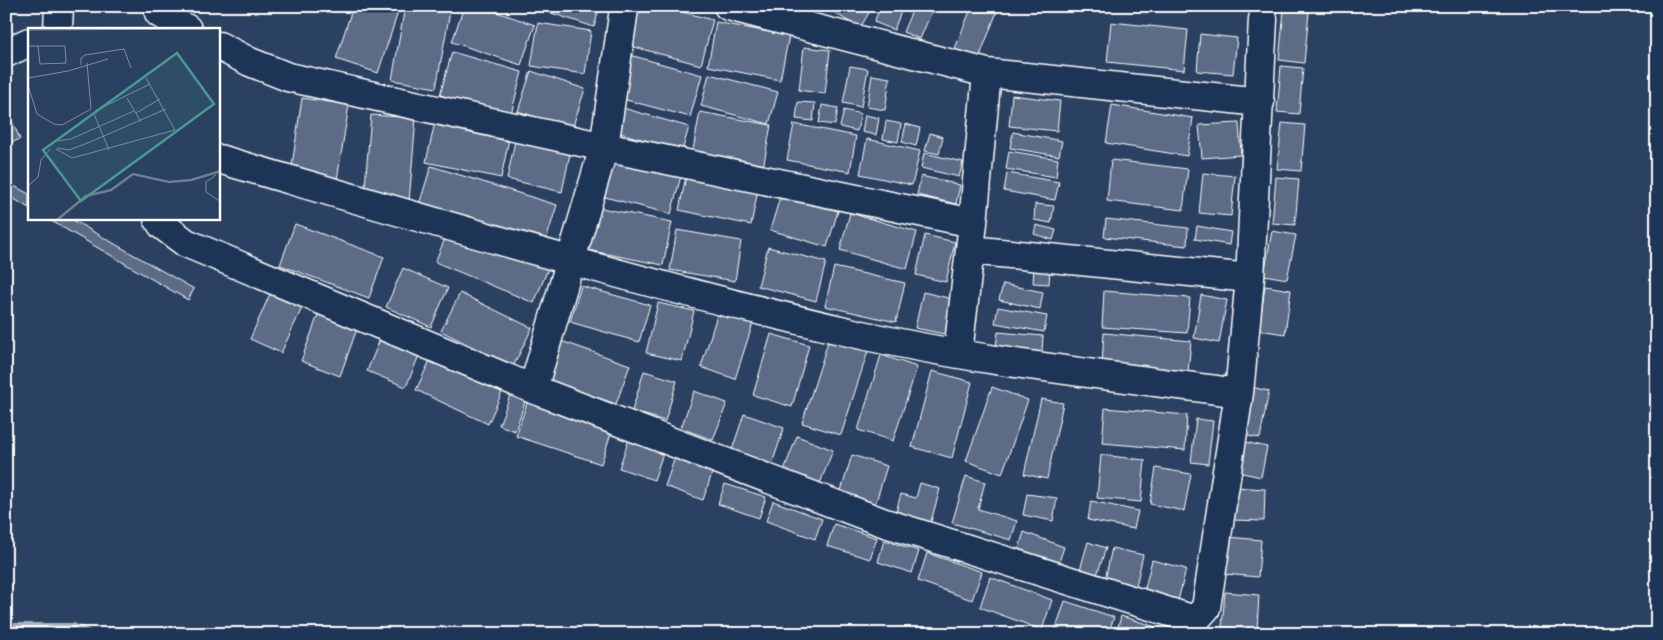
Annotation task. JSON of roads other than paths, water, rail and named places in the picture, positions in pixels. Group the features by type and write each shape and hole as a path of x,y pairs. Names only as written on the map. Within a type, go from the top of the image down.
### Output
{"street":[{"path":"57,28 59,6"},
{"path":"728,6 987,73 1260,102"},
{"path":"533,389 604,147 624,9"},
{"path":"157,16 185,28"},
{"path":"159,220 162,225 186,243 533,389 882,522 1195,620 1206,608 1239,393 1250,278 1263,19"},
{"path":"6,53 28,42"},
{"path":"220,47 250,62 288,77 604,147 974,223"},
{"path":"958,353 974,223 987,73"},
{"path":"220,158 571,260 850,333 958,353 1239,393"},
{"path":"970,250 1250,278"}],"waterway":[{"path":"6,627 73,627 90,634"}]}
